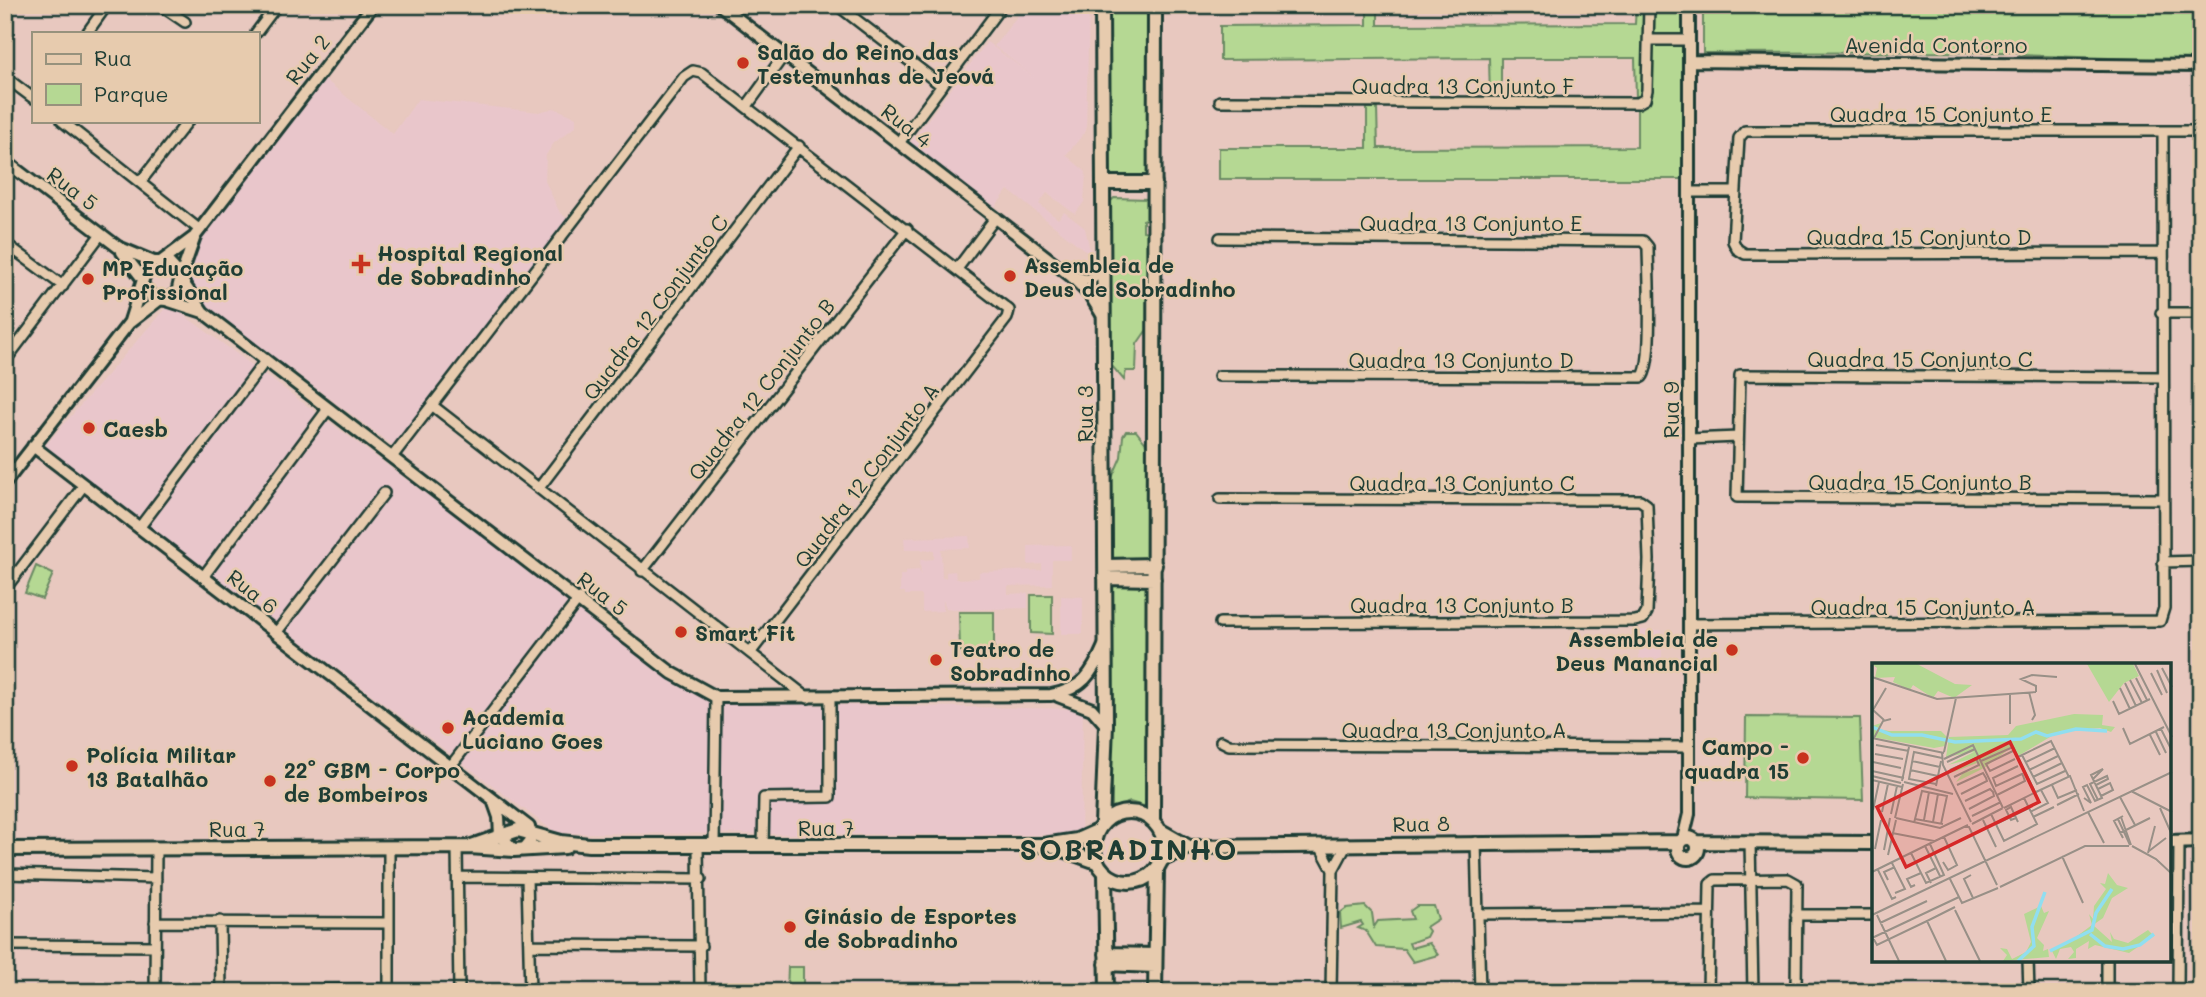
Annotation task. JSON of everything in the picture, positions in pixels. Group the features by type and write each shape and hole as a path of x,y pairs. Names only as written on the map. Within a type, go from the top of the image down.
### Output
{"main road":[{"name":"Rua 3","path":"1100,827 1106,725 1102,5"},
{"path":"1153,820 1155,5"},
{"path":"1103,183 1155,183"},
{"path":"1106,572 1154,565"},
{"path":"1106,572 1154,579"},
{"path":"1107,992 1101,868 1094,841 1100,827 1118,813 1127,811 1145,815 1153,820 1165,840 1158,889 1156,992"},
{"name":"Rua 7","path":"5,849 463,847 519,850 589,845 1044,845 1063,843 1100,827"},
{"name":"Rua 7","path":"463,847 518,830 561,842 589,845"},
{"path":"1161,831 1189,847"},
{"path":"2174,841 2200,841"},
{"name":"Rua 8","path":"1160,864 1189,847 1476,842 1689,844"},
{"path":"1689,844 1872,843"},
{"path":"1044,845 1074,852 1126,883 1148,877 1160,864"},
{"path":"1106,959 1155,960"}],"street":[{"path":"88,32 107,5"},
{"path":"160,5 185,22"},
{"path":"257,32 277,5"},
{"name":"Rua 2","path":"158,261 197,233 373,5"},
{"name":"Rua 4","path":"720,5 1071,276 1090,295 1104,318"},
{"path":"837,5 942,86"},
{"path":"899,143 1002,5"},
{"path":"1649,5 1649,40 1689,40"},
{"name":"Rua 9","path":"1689,5 1689,844"},
{"name":"Quadra 13 Conjunto F","path":"1220,101 1638,103 1645,99 1647,90 1649,40"},
{"path":"747,106 784,55"},
{"name":"Avenida Contorno","path":"1689,61 2201,66"},
{"path":"392,457 692,71 702,73 747,106 957,269 996,217"},
{"path":"5,77 32,97"},
{"path":"63,122 141,181 197,233"},
{"path":"141,181 187,122"},
{"name":"Quadra 15 Conjunto E","path":"1734,192 1739,138 1745,131 2201,131"},
{"path":"2163,131 2162,562 2201,561"},
{"name":"Quadra 12 Conjunto C","path":"539,488 799,146"},
{"name":"Rua 5","path":"5,160 118,247"},
{"path":"1689,192 1734,192"},
{"name":"Quadra 15 Conjunto D","path":"1734,192 1733,241 1737,249 1745,254 2161,253"},
{"name":"Quadra 12 Conjunto B","path":"642,570 907,229"},
{"name":"Rua 2","path":"181,279 197,233"},
{"path":"5,361 101,234"},
{"name":"Quadra 13 Conjunto E","path":"1220,237 1643,241 1648,247 1649,317"},
{"path":"5,243 63,286"},
{"path":"5,483 129,323 177,293 181,279 174,265 118,247"},
{"path":"118,247 149,296 163,300"},
{"path":"129,323 147,267 158,261"},
{"path":"1071,276 1088,280 1096,278 1105,265"},
{"name":"Quadra 12 Conjunto A","path":"751,652 1007,318 1006,306 957,269"},
{"name":"Rua 5","path":"181,279 202,312"},
{"name":"Rua 5","path":"163,300 202,312 672,673 716,697 1051,695"},
{"path":"2161,313 2201,313"},
{"name":"Quadra 13 Conjunto D","path":"1219,376 1642,377 1648,368 1649,317"},
{"path":"139,528 265,360"},
{"name":"Quadra 15 Conjunto C","path":"1738,437 1740,375 2162,377"},
{"path":"433,406 808,698"},
{"path":"203,577 328,409"},
{"path":"1689,439 1738,437"},
{"name":"Quadra 15 Conjunto B","path":"1738,437 1737,497 2162,499"},
{"name":"Rua 6","path":"33,446 532,832"},
{"path":"5,589 84,485"},
{"path":"276,633 384,493"},
{"name":"Quadra 13 Conjunto C","path":"1220,499 1640,500 1647,505 1649,560"},
{"name":"Quadra 13 Conjunto B","path":"1220,623 1635,621 1643,619 1647,612 1649,560"},
{"name":"Quadra 15 Conjunto A","path":"1689,624 2157,624 2164,608 2162,562"},
{"path":"450,767 579,599"},
{"path":"1051,695 1077,688 1086,681 1104,646"},
{"path":"1051,695 1083,704 1106,725"},
{"path":"714,846 716,697"},
{"path":"762,846 764,798 830,797 830,698"},
{"name":"Quadra 13 Conjunto A","path":"1221,741 1229,745 1689,747"},
{"path":"493,800 499,817 500,835 519,850 529,844 532,832"},
{"path":"2174,841 2178,992"},
{"path":"1476,842 1480,992"},
{"path":"1750,842 1753,992"},
{"path":"1319,844 1333,866"},
{"path":"1331,992 1333,866 1347,844"},
{"path":"698,846 701,879 700,992"},
{"path":"155,992 156,847"},
{"path":"220,921 221,992 389,990 389,847"},
{"path":"459,992 459,877 463,847"},
{"path":"5,874 156,877"},
{"path":"459,877 701,879"},
{"path":"527,878 530,992"},
{"path":"1708,992 1708,890 1713,881 1785,878 1794,882 1796,992"},
{"path":"1478,914 1708,912"},
{"path":"1796,915 1872,915"},
{"path":"155,922 389,923"},
{"path":"5,945 155,946"},
{"path":"529,945 701,946"},
{"path":"2028,962 2029,992"},
{"path":"2108,962 2108,992"}],"shaded area":[{"path":"1026,5 1089,5 1086,131 1066,155 1086,172 1084,202 1075,214 1047,193 1039,204 1058,219 1064,212 1085,228 1091,255 1008,190 995,207 910,143 987,42 1035,78 994,46"},
{"name":"Hospital Regional de Sobradinho","path":"323,78 393,134 418,99 539,112 554,108 576,117 576,126 554,143 546,155 545,181 560,213 569,220 395,447 200,302 186,278 193,249"},
{"path":"169,304 710,703 1083,709 1081,835 556,833 43,448"},
{"path":"969,536 970,548 941,549 942,578 946,578 946,572 955,571 956,579 979,578 979,572 1042,570 1042,564 1028,565 1028,546 1071,545 1071,560 1052,560 1052,585 1008,586 1008,594 1028,593 1028,608 959,610 946,608 943,600 943,611 922,612 922,595 905,595 905,592 900,592 900,575 906,575 906,571 919,570 921,575 920,560 934,559 934,550 905,550 904,538"},
{"path":"1061,596 1083,597 1083,634 1061,634"},
{"path":"1639,630 1662,630 1662,658 1639,659"},
{"path":"1414,988 1452,988 1452,992 1343,992 1343,989 1413,991"}],"green space":[{"path":"1102,5 1155,5 1155,183 1103,183"},
{"path":"1367,5 1378,5 1378,25 1635,24 1636,5 1689,5 1689,179 1219,179 1219,148 1367,148 1367,108 1377,108 1378,148 1637,147 1637,103 1644,99 1636,98 1635,58 1501,58 1501,98 1490,98 1489,58 1220,60 1220,26 1367,25"},
{"path":"1703,5 2201,5 2201,61 2020,55 2019,52 1703,53"},
{"path":"1114,198 1149,199 1149,218 1143,220 1143,231 1148,232 1148,328 1137,344 1136,371 1126,371 1124,380 1111,365 1111,201"},
{"path":"1126,431 1136,431 1147,445 1147,561 1112,561 1108,487 1121,457"},
{"path":"36,566 53,574 42,599 25,593"},
{"path":"1146,582 1147,807 1130,802 1112,808 1112,584"},
{"path":"1031,595 1052,595 1052,634 1031,633"},
{"path":"959,612 994,612 994,652 960,651"},
{"name":"Campo - quadra 15","path":"1746,717 1860,718 1863,800 1745,798"},
{"path":"1365,906 1372,913 1374,927 1378,921 1413,919 1410,911 1417,906 1434,906 1438,919 1426,927 1429,931 1426,937 1409,943 1411,948 1429,943 1438,955 1413,962 1404,949 1376,947 1366,931 1358,928 1363,925 1361,922 1341,928 1340,913 1347,908"},
{"path":"788,967 803,967 803,992 787,992"}],"place":[{"name":"Salão do Reino das Testemunhas de Jeová","path":"743,63"},
{"name":"Hospital Regional de Sobradinho","path":"361,264"},
{"name":"Assembleia de Deus de Sobradinho","path":"1010,276"},
{"name":"MP Educação Profissional","path":"88,279"},
{"name":"Caesb","path":"89,428"},
{"name":"Smart Fit","path":"681,632"},
{"name":"Assembleia de Deus Manancial","path":"1732,650"},
{"name":"Teatro de Sobradinho","path":"936,660"},
{"name":"Academia Luciano Goes","path":"448,728"},
{"name":"Campo - quadra 15","path":"1803,758"},
{"name":"Polícia Militar 13 Batalhão","path":"72,766"},
{"name":"22° GBM - Corpo de Bombeiros","path":"270,781"},
{"name":"Ginásio de Esportes de Sobradinho","path":"790,927"}],"district":[{"name":"SOBRADINHO","path":"1129,849"}]}
